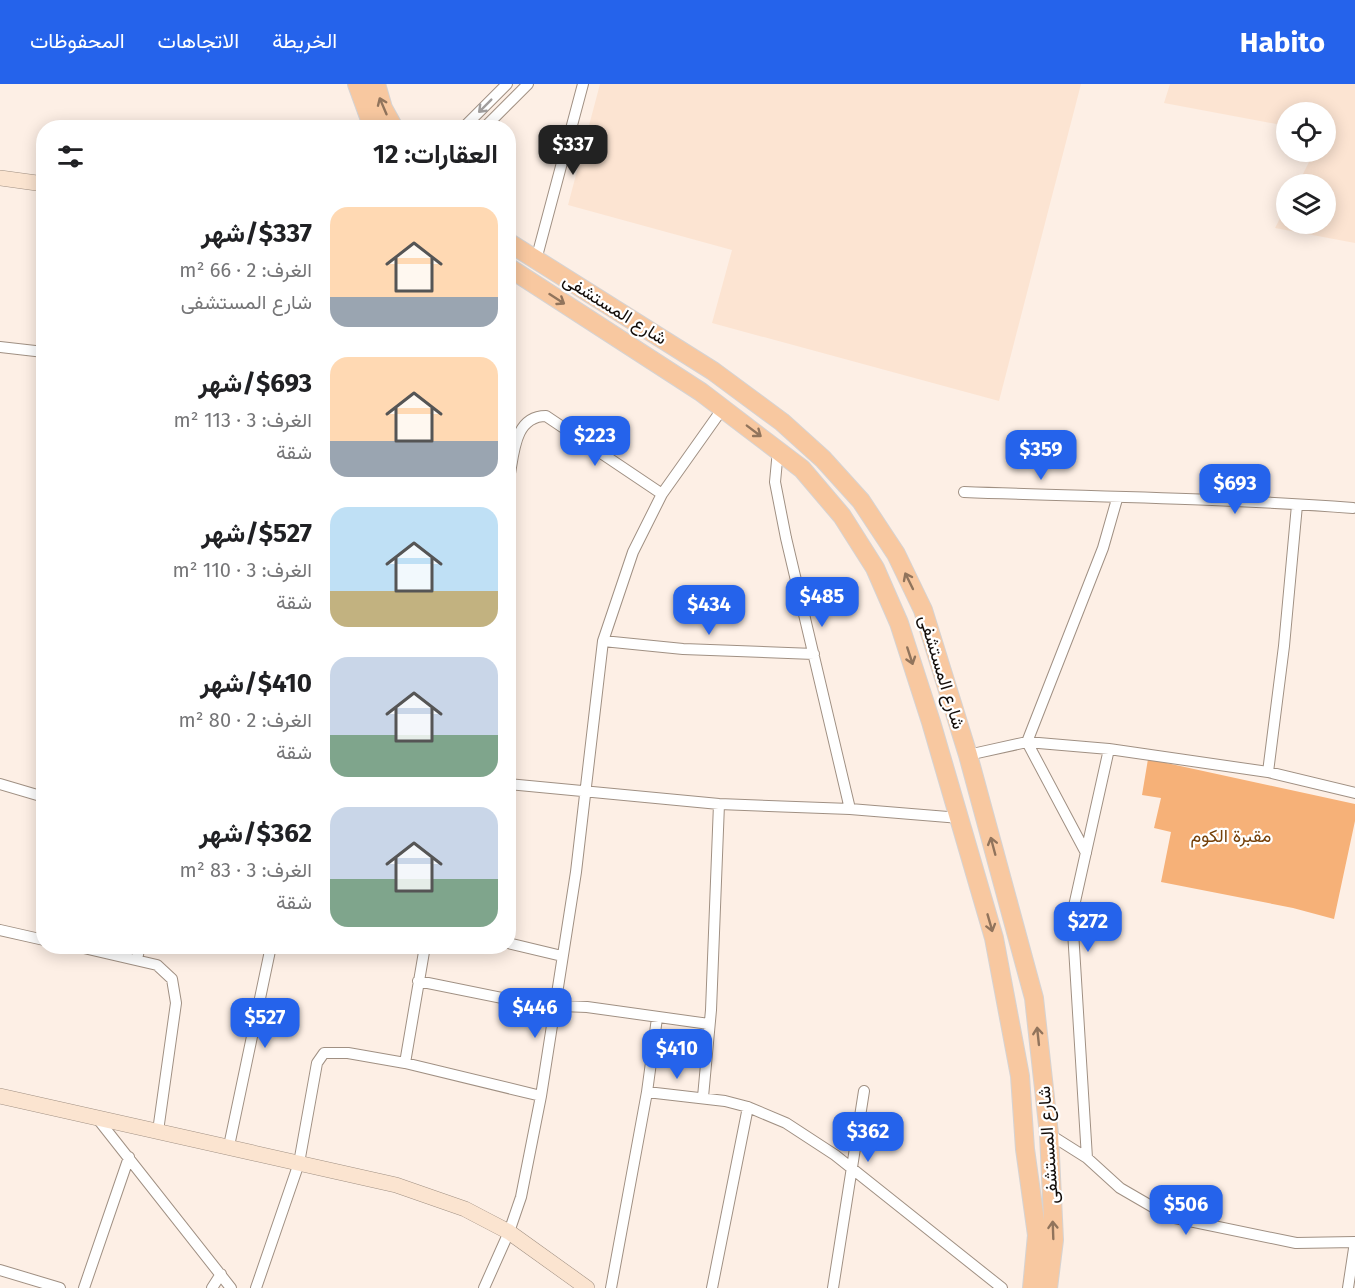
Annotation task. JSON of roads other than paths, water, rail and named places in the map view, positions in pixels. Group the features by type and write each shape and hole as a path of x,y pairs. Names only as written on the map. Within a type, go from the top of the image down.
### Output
{"main road":[{"path":"357,84 370,120"},
{"path":"376,84 383,108 390,120"},
{"name":"شارع المستشفى","path":"516,247 714,371 798,436 823,459 861,501 896,554 923,610 968,755 1034,998 1049,1134 1054,1240 1048,1288"},
{"name":"شارع المستشفى","path":"516,272 723,408 778,450 802,470 842,516 875,568 899,623 960,818 994,938 1020,1076 1025,1149 1036,1234 1032,1288"}],"street":[{"path":"471,120 507,84"},
{"path":"492,120 528,84"},
{"path":"536,260 583,84"},
{"path":"0,178 36,183"},
{"path":"0,347 36,351"},
{"path":"484,1288 509,1232 521,1197 541,1096 586,790 603,641 633,552 662,494 723,408"},
{"path":"516,443 518,433 532,418 546,416 662,494"},
{"path":"778,450 775,482 778,498 850,809"},
{"path":"964,492 1117,499 1158,498 1353,508"},
{"path":"1086,853 1027,742 1103,548 1117,499"},
{"path":"1268,772 1286,634 1297,505"},
{"path":"603,641 683,649 814,654"},
{"path":"968,755 1027,742 1109,749 1268,772 1355,793"},
{"path":"1087,1158 1072,915 1109,749"},
{"path":"0,784 36,795"},
{"path":"516,785 719,804 850,809 960,818"},
{"path":"703,1097 709,1024 719,804"},
{"path":"0,930 36,938"},
{"path":"516,945 562,956"},
{"path":"113,954 137,959 163,969 175,986 175,1013 158,1131"},
{"path":"137,959 138,954"},
{"path":"229,1146 269,954"},
{"path":"405,1063 422,954"},
{"path":"417,981 536,1005 587,1007 709,1024"},
{"path":"611,1288 647,1092 657,1018"},
{"path":"256,1288 299,1163 319,1057 329,1052 405,1063 541,1096"},
{"path":"833,1288 864,1091"},
{"path":"647,1092 703,1097 748,1107 814,1139 1002,1288"},
{"path":"0,1096 396,1185 465,1209 509,1232 587,1288"},
{"path":"712,1288 748,1107"},
{"path":"97,1118 231,1288"},
{"path":"1049,1134 1087,1158 1120,1188 1170,1217 1296,1243 1355,1242 1348,1288"},
{"path":"84,1288 129,1157"},
{"path":"0,1270 60,1288"},
{"path":"212,1288 221,1274"}],"park label":[{"name":"مقبرة الكوم","path":"1231,836"}]}
